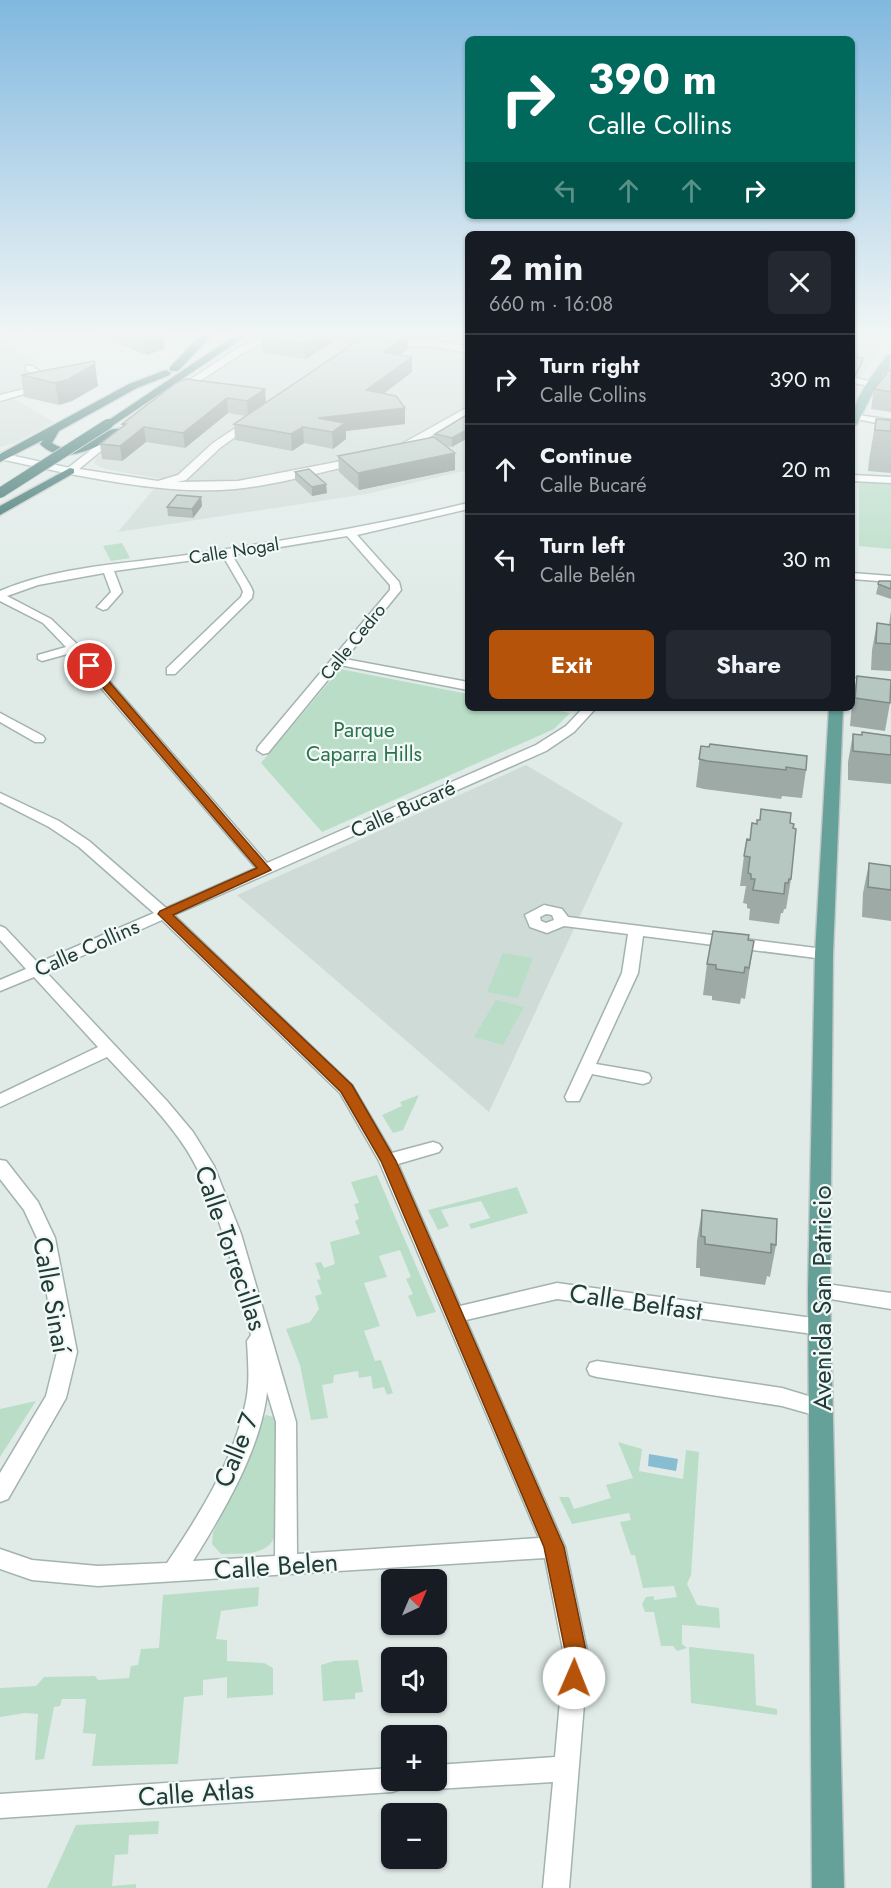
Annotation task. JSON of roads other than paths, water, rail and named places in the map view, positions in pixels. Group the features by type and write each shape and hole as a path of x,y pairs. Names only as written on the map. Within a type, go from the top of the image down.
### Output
{"highway":[{"path":"1,457 71,420"},
{"path":"0,480 93,420"},
{"path":"0,510 9,499 0,493 114,420"},
{"path":"55,429 46,444 54,449 66,451 86,448 118,431"},
{"path":"0,510 70,471"}],"main road":[{"name":"Avenida San Patricio","path":"828,1888 819,1291 824,954 836,711"}],"street":[{"path":"70,471 134,420"},
{"path":"150,484 182,478 217,445 252,420"},
{"path":"1,457 150,484 196,487 238,486 379,456 412,444 451,420"},
{"path":"855,420 891,423"},
{"path":"182,478 196,487"},
{"path":"855,478 891,480"},
{"name":"Calle Nogal","path":"0,596 17,586 350,533 465,510"},
{"name":"Calle Cedro","path":"263,750 396,590 395,584 350,533"},
{"path":"171,671 246,598 248,592 246,587 226,553"},
{"path":"103,607 117,592 108,570"},
{"path":"855,576 891,579"},
{"path":"0,596 47,621 75,648 264,870"},
{"path":"42,657 75,648"},
{"path":"339,661 465,681"},
{"path":"855,682 891,686"},
{"name":"Calle Bucaré","path":"207,895 541,748 570,729 584,711"},
{"path":"0,717 39,740"},
{"path":"0,797 54,824 84,844 164,914 346,1089 388,1161 554,1547 576,1655 556,1888"},
{"name":"Calle Collins","path":"0,986 207,895"},
{"path":"561,921 824,954"},
{"path":"573,1097 630,974 636,930"},
{"name":"Calle Torrecillas","path":"0,931 187,1136 206,1166 232,1234 286,1422 286,1565"},
{"path":"0,1101 109,1049"},
{"path":"587,1068 643,1078"},
{"path":"388,1161 434,1149"},
{"name":"Calle Sinaí","path":"0,1167 32,1207 46,1238 67,1352 56,1398 0,1492"},
{"name":"Calle Belfast","path":"454,1315 557,1291 820,1327"},
{"path":"819,1291 891,1301"},
{"name":"Calle 7","path":"173,1573 198,1535 249,1424 256,1400 257,1316"},
{"path":"597,1369 782,1397 821,1408"},
{"name":"Calle Belen","path":"0,1559 32,1570 64,1574 173,1573 554,1547"},
{"path":"447,1776 567,1769"},
{"name":"Calle Atlas","path":"0,1806 381,1781"}],"water":[{"path":"649,1454 678,1459 676,1471 648,1466"}],"park label":[{"name":"Parque Caparra Hills","path":"364,742"}]}
